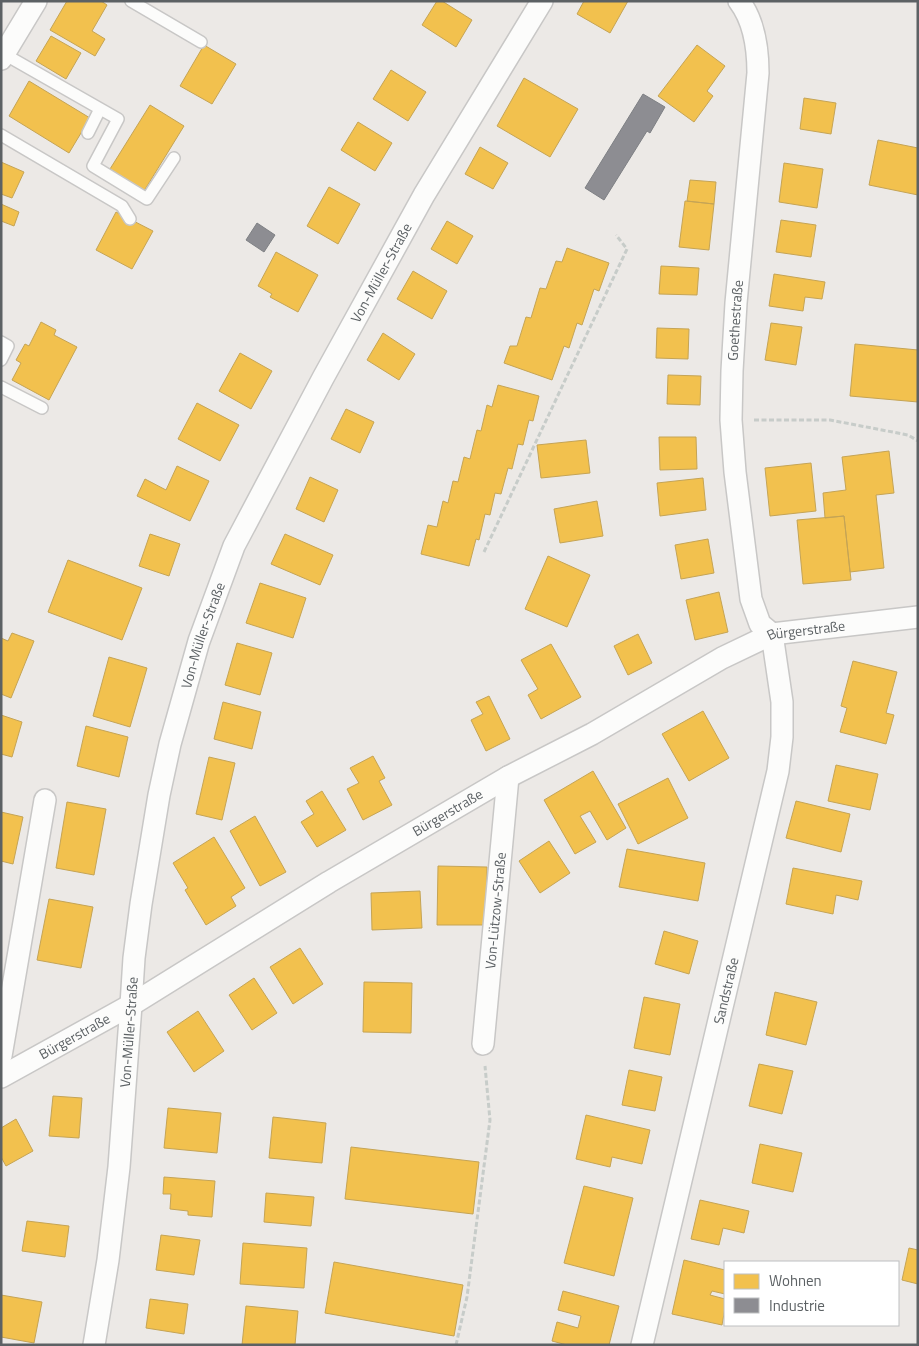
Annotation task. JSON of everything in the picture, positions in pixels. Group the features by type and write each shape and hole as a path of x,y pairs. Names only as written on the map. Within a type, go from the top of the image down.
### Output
{"street":[{"path":"3,57 36,1"},
{"name":"Von-Müller-Straße","path":"94,1345 108,1260 119,1167 134,958 141,904 159,795 170,744 199,641 234,546 323,378 424,195 542,1"},
{"name":"Goethestraße","path":"739,1 753,29 758,64 736,303 731,420 735,472 751,599 760,624 772,634"},
{"name":"Bürgerstraße","path":"1,1077 131,1005 329,882 508,777 592,734 722,658 772,634 918,617"},
{"name":"Sandstraße","path":"642,1345 778,771 782,737 782,702 772,634"},
{"name":"Von-Lützow-Straße","path":"483,1044 508,777"},
{"path":"1,1056 44,800"}],"lane":[{"path":"131,1 201,42"},
{"path":"3,57 118,119 93,166 147,199 174,158"},
{"path":"88,133 100,109"},
{"path":"1,135 122,206 130,219"},
{"path":"1,342 8,346 1,360"},
{"path":"1,387 42,408"}],"path":[{"path":"484,552 627,249 616,235"},
{"path":"731,420 830,420 908,435 918,441"},
{"path":"456,1345 467,1297 490,1120 483,1044"}],"building: Wohnen":[{"path":"67,1 101,1 107,5 92,31 105,39 95,56 50,30"},
{"path":"437,1 442,1 472,20 456,47 422,25"},
{"path":"584,1 628,1 610,33 577,14"},
{"path":"51,36 81,53 66,79 36,61"},
{"path":"204,45 236,64 212,104 180,86"},
{"path":"697,45 725,66 707,91 713,96 694,122 658,96"},
{"path":"391,70 426,92 408,121 373,99"},
{"path":"524,78 578,109 550,157 497,126"},
{"path":"29,81 90,118 69,153 9,116"},
{"path":"804,98 836,103 831,134 800,129"},
{"path":"150,105 184,126 144,191 110,169"},
{"path":"358,122 392,143 375,171 341,150"},
{"path":"878,140 918,148 918,195 869,185"},
{"path":"480,147 508,163 493,189 465,174"},
{"path":"1,162 24,172 12,198 1,194"},
{"path":"784,163 823,169 817,208 779,202"},
{"path":"690,180 716,182 714,204 687,201"},
{"path":"329,187 360,204 338,244 307,226"},
{"path":"685,201 714,204 709,250 679,247"},
{"path":"1,204 19,212 14,226 1,221"},
{"path":"116,212 153,231 132,269 96,250"},
{"path":"781,220 816,225 811,257 776,252"},
{"path":"447,221 473,236 457,264 431,249"},
{"path":"567,248 609,263 599,291 594,289 582,325 577,323 569,348 564,346 552,380 504,363 510,346 517,346 526,317 531,318 540,288 546,289 556,261 562,262"},
{"path":"276,252 318,275 298,312 270,297 272,294 258,286"},
{"path":"661,266 699,268 697,295 659,294"},
{"path":"413,271 447,291 432,319 397,299"},
{"path":"774,274 825,282 822,299 805,297 803,311 769,306"},
{"path":"41,322 56,330 54,335 77,347 49,400 12,380 21,363 16,360 25,344 29,346"},
{"path":"771,323 802,327 796,365 765,360"},
{"path":"657,328 689,329 688,359 656,358"},
{"path":"383,333 415,354 399,380 367,360"},
{"path":"855,344 918,350 918,402 850,396"},
{"path":"240,353 272,371 251,409 219,391"},
{"path":"668,375 701,376 700,405 667,404"},
{"path":"498,385 539,396 533,421 529,420 523,445 518,444 512,469 508,468 501,494 495,493 490,515 485,514 479,540 476,539 469,566 421,554 428,525 437,527 443,501 448,503 453,481 458,482 464,457 470,459 477,430 481,431 487,405 492,407"},
{"path":"197,403 239,425 220,461 178,439"},
{"path":"346,409 374,422 360,453 331,439"},
{"path":"659,437 696,437 697,469 660,470"},
{"path":"586,440 590,473 541,478 537,445"},
{"path":"889,451 894,493 876,495 884,568 850,572 844,516 825,518 823,493 846,490 842,457"},
{"path":"811,463 816,511 770,516 765,468"},
{"path":"177,466 209,481 190,521 137,496 145,479 166,490"},
{"path":"310,477 338,490 324,522 296,509"},
{"path":"703,478 706,510 660,516 657,483"},
{"path":"597,501 603,536 560,543 554,509"},
{"path":"844,516 851,580 803,584 797,520"},
{"path":"150,534 180,544 169,576 139,566"},
{"path":"285,534 333,555 320,585 271,564"},
{"path":"708,539 714,573 681,579 675,545"},
{"path":"548,556 590,575 567,627 525,609"},
{"path":"68,560 142,588 122,640 48,612"},
{"path":"260,583 306,598 293,638 246,623"},
{"path":"719,592 728,632 695,640 686,600"},
{"path":"12,633 34,641 11,698 1,694 1,638 8,641"},
{"path":"638,634 652,663 628,675 614,646"},
{"path":"237,643 272,653 260,695 225,685"},
{"path":"551,644 581,697 541,719 528,695 538,689 521,660"},
{"path":"109,657 147,668 130,727 93,716"},
{"path":"853,661 897,672 886,713 894,715 886,744 840,732 847,708 841,706"},
{"path":"489,696 510,739 486,751 471,720 483,714 476,702"},
{"path":"223,702 261,712 252,749 214,739"},
{"path":"703,711 729,758 689,781 662,734"},
{"path":"1,715 22,722 12,757 1,754"},
{"path":"86,726 128,737 119,777 77,766"},
{"path":"373,756 385,778 379,781 392,805 363,820 347,789 359,783 350,768"},
{"path":"209,757 235,763 222,820 196,814"},
{"path":"836,765 878,774 870,810 828,801"},
{"path":"593,771 626,828 607,840 590,811 580,816 596,842 575,854 544,800"},
{"path":"668,778 688,818 638,844 618,804"},
{"path":"322,791 346,830 317,847 301,822 314,814 306,801"},
{"path":"796,801 850,814 841,852 786,838"},
{"path":"67,802 106,809 94,875 56,868"},
{"path":"1,812 23,817 13,864 1,861"},
{"path":"255,816 286,872 260,886 230,831"},
{"path":"214,837 245,888 231,897 236,906 206,925 185,890 188,888 173,863"},
{"path":"549,841 570,873 540,893 519,861"},
{"path":"627,849 705,863 698,901 619,887"},
{"path":"438,866 487,867 486,925 437,925"},
{"path":"793,868 862,881 858,900 836,895 833,914 786,904"},
{"path":"420,891 422,928 372,930 371,893"},
{"path":"49,899 93,907 81,968 37,960"},
{"path":"664,931 698,941 689,974 655,964"},
{"path":"300,948 323,984 293,1004 270,967"},
{"path":"254,978 277,1013 252,1030 229,995"},
{"path":"364,982 412,983 411,1033 363,1032"},
{"path":"775,992 817,1002 806,1045 766,1035"},
{"path":"644,997 680,1004 670,1055 634,1048"},
{"path":"198,1011 224,1051 194,1072 167,1032"},
{"path":"759,1064 793,1071 782,1114 749,1106"},
{"path":"629,1070 662,1077 655,1111 622,1105"},
{"path":"53,1096 82,1098 79,1138 49,1136"},
{"path":"168,1108 221,1113 217,1153 164,1148"},
{"path":"586,1115 650,1130 642,1164 612,1157 610,1167 576,1159"},
{"path":"273,1117 326,1123 322,1163 269,1158"},
{"path":"16,1119 33,1151 6,1166 1,1157 1,1128"},
{"path":"760,1144 802,1153 793,1192 752,1183"},
{"path":"351,1147 479,1162 473,1214 345,1199"},
{"path":"164,1177 215,1181 212,1217 188,1215 188,1211 170,1209 171,1194 163,1194"},
{"path":"584,1186 633,1198 614,1276 564,1263"},
{"path":"266,1193 314,1197 311,1226 264,1222"},
{"path":"700,1200 749,1211 744,1233 723,1228 719,1245 691,1239"},
{"path":"27,1221 69,1226 65,1257 22,1251"},
{"path":"161,1235 200,1240 194,1275 156,1270"},
{"path":"243,1243 307,1248 304,1288 240,1284"},
{"path":"909,1248 918,1250 918,1284 902,1280"},
{"path":"684,1260 724,1270 724,1294 712,1291 710,1295 724,1299 722,1325 672,1314"},
{"path":"334,1262 463,1285 454,1336 325,1313"},
{"path":"563,1291 619,1306 609,1345 567,1345 552,1341 557,1322 578,1328 581,1316 558,1310"},
{"path":"1,1295 42,1302 34,1343 1,1337"},
{"path":"150,1299 188,1304 184,1334 146,1328"},
{"path":"246,1306 298,1311 295,1345 242,1345"}],"building: Industrie":[{"path":"643,94 665,107 650,133 647,131 604,200 585,188"},
{"path":"257,223 275,235 264,252 246,240"}]}
